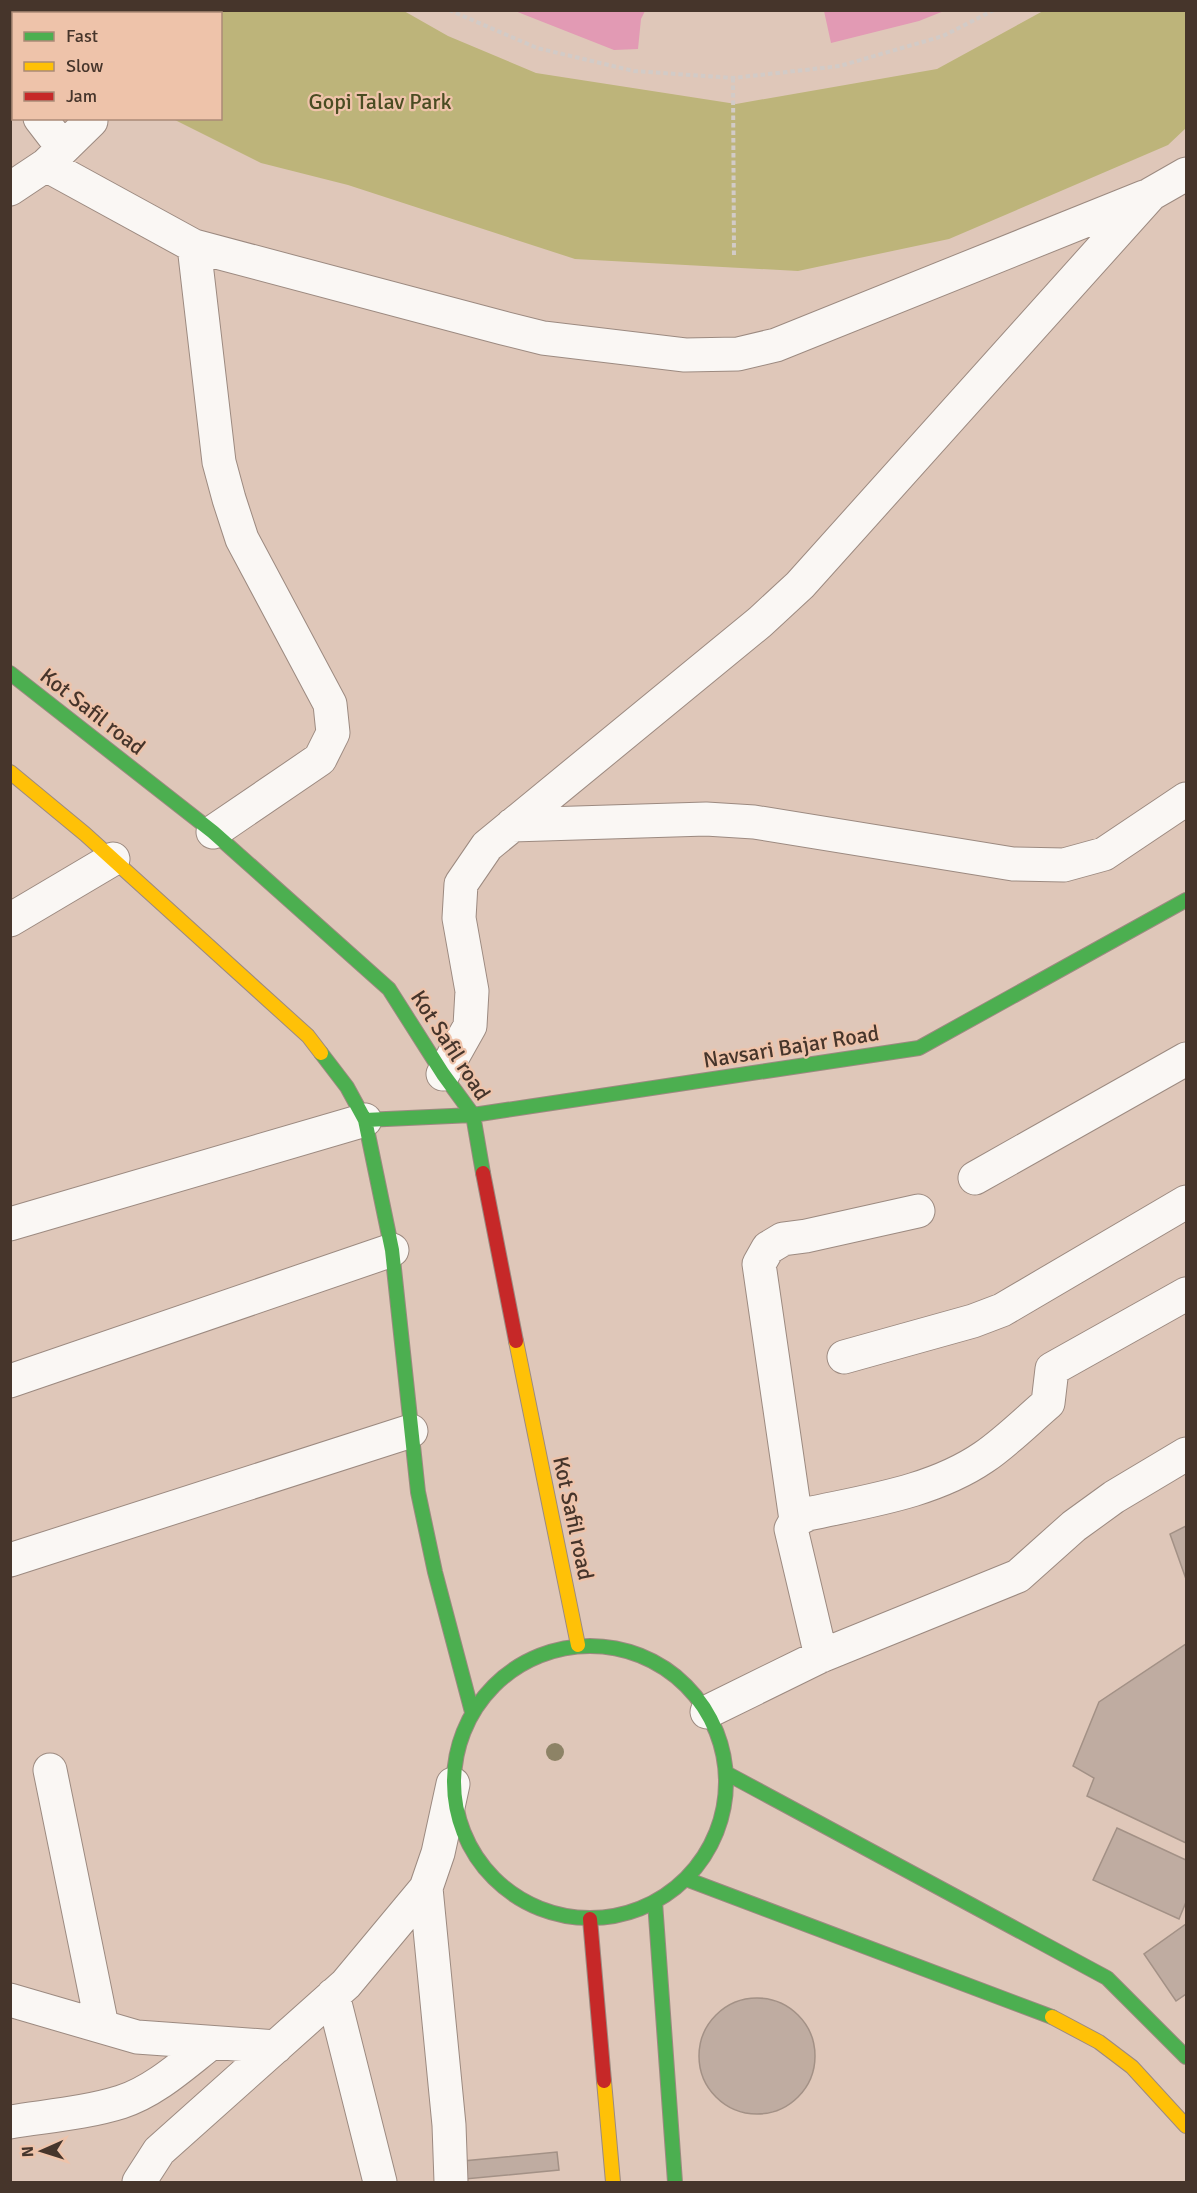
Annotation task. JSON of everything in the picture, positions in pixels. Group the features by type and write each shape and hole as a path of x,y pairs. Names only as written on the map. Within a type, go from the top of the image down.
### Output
{"main road":[{"name":"Kot Safil road","path":"10,673 213,832 389,989 443,1074 473,1115 490,1216 578,1645"},
{"path":"10,772 113,859 308,1036 339,1075 365,1120 392,1250 418,1492 435,1572 472,1712"},
{"name":"Navsari Bajar Road","path":"365,1120 473,1115 920,1048 1186,900"},
{"path":"578,1645 616,1647 652,1659 684,1682 707,1712 720,1741 726,1773 723,1812 720,1821 709,1848 686,1879 655,1902 623,1915 590,1919 548,1913 510,1893 480,1863 460,1826 453,1784 458,1746 472,1712 499,1678 536,1655 578,1645"},
{"path":"726,1773 1107,1978 1186,2057"},
{"path":"686,1879 1055,2018 1099,2042 1132,2067 1186,2127"},
{"path":"655,1902 675,2182"},
{"path":"590,1919 613,2182"}],"street":[{"path":"41,120 55,156 195,246 543,338 685,355 738,354 776,345 1151,194 1186,174"},
{"path":"10,189 55,156 90,120"},
{"path":"443,1074 470,1026 472,991 459,918 461,884 487,846 760,622 800,585 1151,194"},
{"path":"195,246 219,462 229,499 242,539 330,704 333,733 320,759 213,832"},
{"path":"512,825 706,819 754,822 1013,864 1064,865 1104,854 1186,799"},
{"path":"10,920 113,859"},
{"path":"975,1178 1186,1059"},
{"path":"10,1224 365,1120"},
{"path":"844,1358 973,1321 1002,1310 1186,1202"},
{"path":"796,1520 759,1264 768,1248 783,1239 918,1211"},
{"path":"10,1381 392,1250"},
{"path":"821,1656 791,1529 796,1520 808,1514 903,1493 966,1468 985,1456 1048,1403 1052,1369 1186,1294"},
{"path":"10,1560 411,1431"},
{"path":"707,1712 821,1656 1018,1576 1074,1526 1114,1497 1186,1454"},
{"path":"50,1770 102,2026"},
{"path":"139,2182 159,2151 346,1984 426,1888 438,1853 453,1784"},
{"path":"426,1888 449,2125 451,2182"},
{"path":"333,1995 380,2182"},
{"path":"10,2000 48,2013 137,2037 276,2047"},
{"path":"10,2122 87,2110 123,2101 159,2083 211,2043"}],"path":[{"path":"449,10 537,48 634,71 732,78 840,66 942,36 994,10"},
{"path":"732,78 734,257"}],"green space":[{"name":"Gopi Talav Park","path":"10,11 404,11 448,36 536,73 736,104 937,69 1043,11 1186,11 1186,128 1168,145 949,239 798,271 575,259 348,185 261,163 175,120 222,120 222,12 12,12 12,82 10,79"}],"shaded area":[{"path":"515,11 645,11 641,19 638,49 614,50"},
{"path":"824,11 944,11 919,21 831,43"}],"building":[{"path":"1186,1526 1186,1579 1170,1534"},
{"path":"1186,1644 1186,1843 1087,1796 1094,1778 1073,1766 1099,1702"},
{"path":"1117,1828 1186,1860 1186,1902 1179,1919 1093,1880"},
{"path":"1186,1924 1186,1994 1176,2001 1144,1954"},
{"path":"757,1998 779,2003 798,2015 810,2034 815,2056 810,2078 798,2097 779,2109 757,2114 735,2109 716,2097 704,2078 699,2056 704,2034 716,2015 735,2003"},
{"path":"557,2152 559,2170 465,2179 463,2161"}],"traffic: fast":[{"path":"10,673 213,832 389,989 443,1074 473,1115 483,1173"},
{"path":"365,1120 473,1115 919,1048 1186,900"},
{"path":"321,1053 347,1087 365,1120 392,1250 418,1492 435,1572 472,1712"},
{"path":"577,1646 603,1646 642,1656 666,1669 686,1686 703,1706 716,1730 724,1755 726,1782 724,1809 716,1834 703,1858 686,1878 666,1895 642,1908 617,1916 577,1918 550,1912 526,1902 504,1887 485,1868 470,1846 460,1822 454,1795 454,1769 460,1742 470,1718 485,1696 504,1677 526,1662 550,1652 577,1646"},
{"path":"726,1773 1107,1978 1186,2057"},
{"path":"686,1879 1052,2017"},
{"path":"655,1902 675,2182"}],"traffic: slow":[{"path":"10,772 85,834 308,1036 321,1053"},
{"path":"516,1341 578,1645"},
{"path":"1052,2017 1099,2042 1132,2067 1186,2126"},
{"path":"604,2081 613,2182"}],"traffic: jam":[{"path":"483,1173 516,1341"},
{"path":"590,1919 604,2081"}]}
